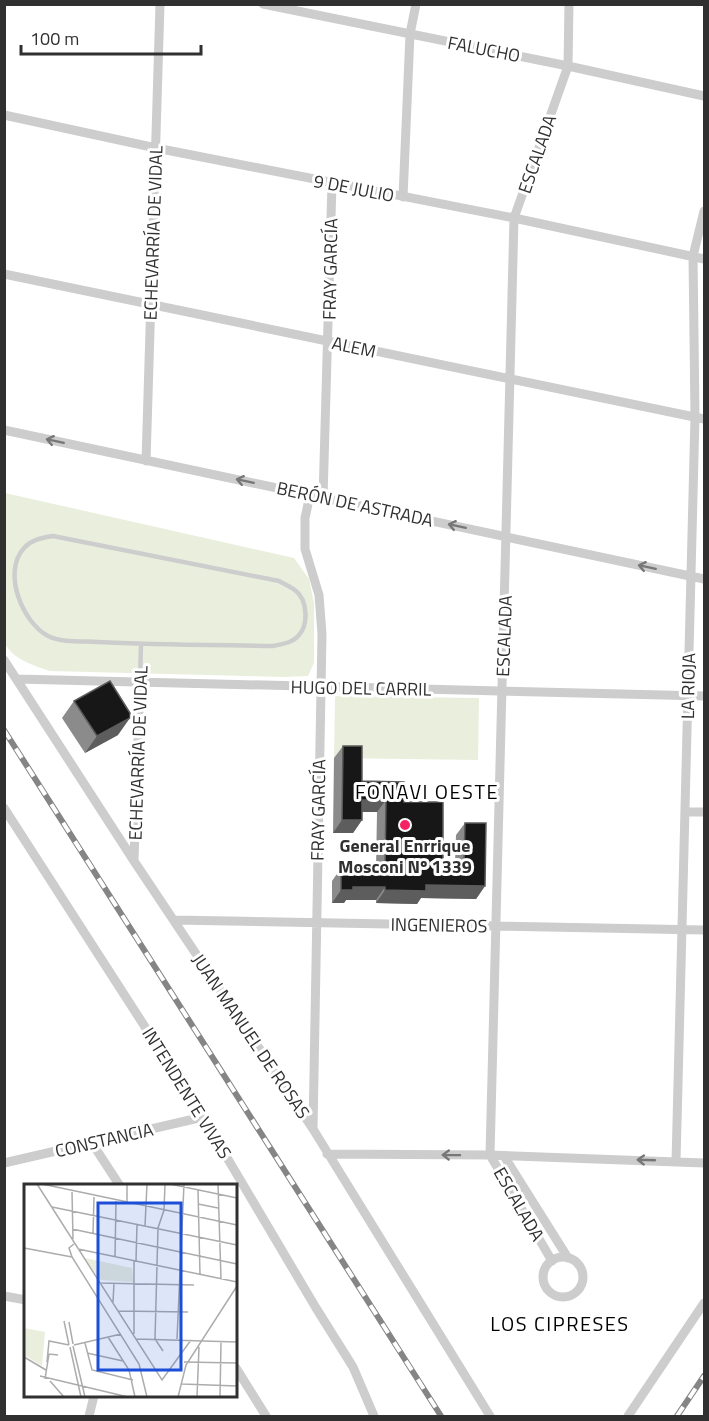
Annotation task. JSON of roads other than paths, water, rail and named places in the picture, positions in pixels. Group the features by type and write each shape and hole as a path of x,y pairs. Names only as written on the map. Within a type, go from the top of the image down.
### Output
{"street":[{"name":"ECHEVARRÍA DE VIDAL","path":"146,461 160,4"},
{"name":"FALUCHO","path":"264,4 705,96"},
{"path":"404,197 410,34 416,4"},
{"name":"ESCALADA","path":"552,1261 490,1155 514,218 567,66 569,4"},
{"name":"9 DE JULIO","path":"4,115 705,259"},
{"name":"FRAY GARCÍA","path":"323,498 332,183"},
{"name":"LA RIOJA","path":"676,1162 690,576 700,418 693,256 705,211"},
{"name":"ALEM","path":"4,274 700,418"},
{"name":"BERÓN DE ASTRADA","path":"4,430 705,579"},
{"name":"FRAY GARCÍA","path":"310,495 305,519 305,549 319,595 321,634 313,1129"},
{"name":"JUAN MANUEL DE ROSAS","path":"4,660 134,861 313,1129 490,1416"},
{"name":"HUGO DEL CARRIL","path":"17,679 705,696"},
{"name":"ECHEVARRÍA DE VIDAL","path":"134,861 140,682"},
{"name":"INTENDENTE VIVAS","path":"4,808 203,1117 353,1367 374,1416"},
{"path":"685,812 705,812"},
{"name":"INGENIEROS","path":"174,920 705,930"},
{"name":"CONSTANCIA","path":"4,1163 203,1117"},
{"path":"92,1143 119,1184"},
{"path":"327,1154 504,1155 705,1164"},
{"name":"ESCALADA","path":"504,1155 568,1258 578,1264 583,1274 582,1285 574,1294 563,1298 552,1294 545,1286 543,1275 544,1269 552,1261 557,1258 568,1258"},
{"path":"4,1296 24,1300"},
{"path":"628,1416 705,1303"},
{"path":"237,1370 266,1416"},
{"path":"89,1416 94,1397"}],"lane":[{"path":"53,536 279,581 296,591 305,603 305,620 300,635 288,644 273,646 141,644 67,640 49,636 35,626 22,608 16,586 16,565 24,549 37,539 53,536"},
{"name":"ECHEVARRÍA DE VIDAL","path":"140,682 141,644"}],"railway":[{"path":"4,730 441,1416"},
{"path":"677,1416 704,1376"}],"place":[{"name":"General Enrrique Mosconi Nº 1339","path":"405,825"}],"district":[{"name":"FONAVI OESTE","path":"427,791"},
{"name":"LOS CIPRESES","path":"560,1323"}]}
